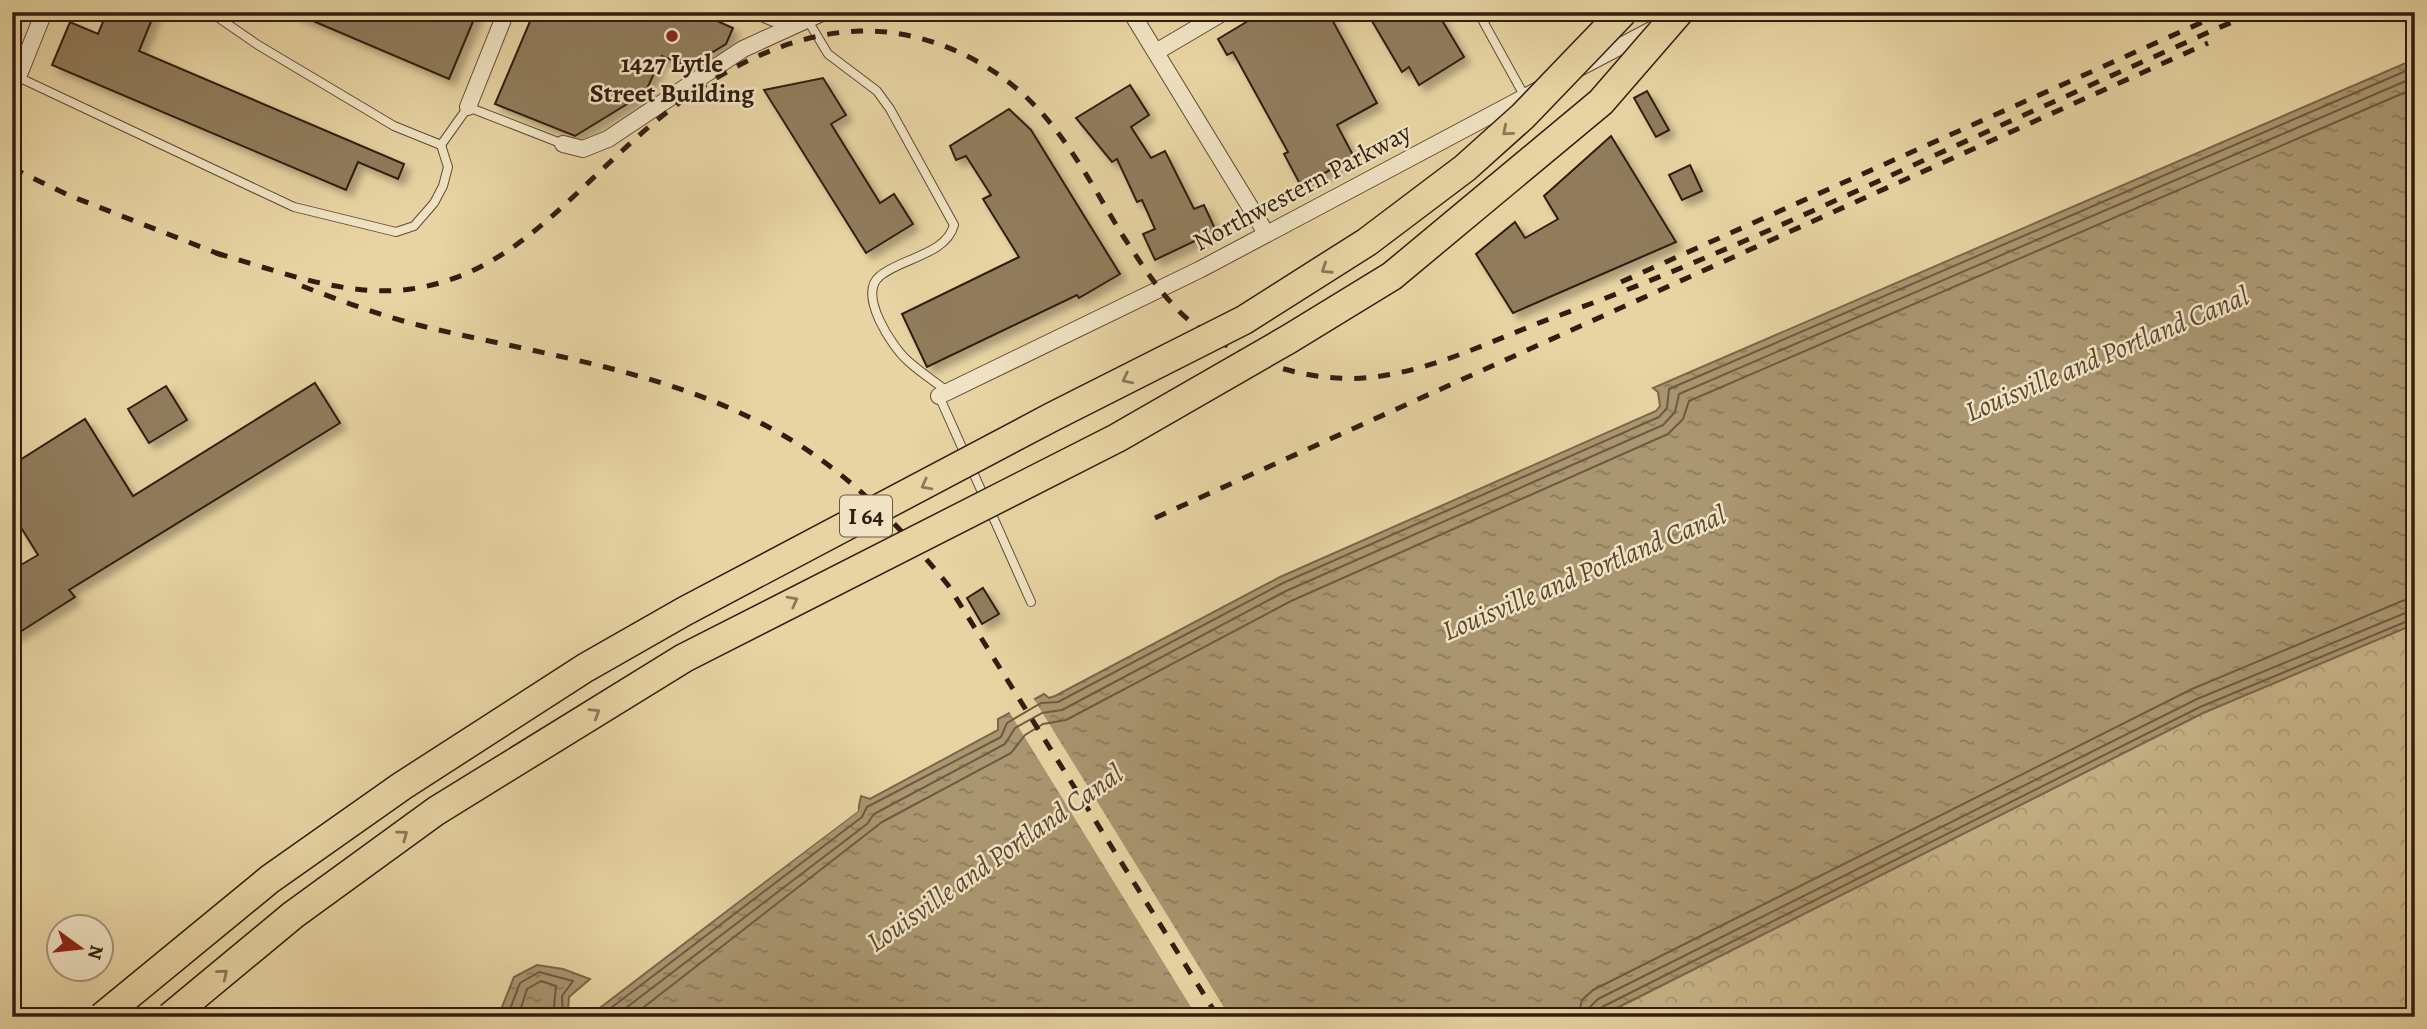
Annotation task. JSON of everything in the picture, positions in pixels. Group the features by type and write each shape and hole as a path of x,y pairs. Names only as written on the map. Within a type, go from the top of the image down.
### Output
{"highway":[{"name":"I 64","path":"102,1017 281,872 401,786 585,668 685,611 1052,417 1244,320 1356,250 1435,192 1523,116 1623,12"},
{"name":"I 64","path":"170,1017 293,915 436,811 684,658 1117,438 1392,276 1601,102 1679,12"}],"street":[{"path":"18,77 44,12"},
{"path":"468,107 506,12"},
{"path":"760,12 774,18 807,19"},
{"path":"563,144 583,149 608,139 743,49 824,12"},
{"path":"1131,12 1266,233"},
{"path":"1156,52 1224,12"},
{"name":"Northwestern Parkway","path":"943,393 1201,269 1684,12"}],"lane":[{"path":"210,12 258,45 394,126 441,145"},
{"path":"1478,12 1525,97"},
{"path":"807,19 828,54 877,91 890,109 954,225 952,233 930,250 879,276 872,292 873,303 884,330 906,360 943,393 1031,602"},
{"path":"18,77 293,207 396,232 414,226 443,186 448,167 441,145"},
{"path":"441,145 468,107 563,144"}],"green space":[{"path":"2415,619 2415,1017 1599,1017 2203,713"}],"water":[{"name":"Louisville and Portland Canal","path":"2415,59 2415,624 2203,713 1599,1017 588,1017 858,811 861,796 870,799 998,730 998,719 1044,694 1049,698 1055,696 1280,577 1656,411 1660,406 1658,392 1653,388"},
{"path":"537,965 563,969 590,979 569,997 568,1011 573,1017 498,1017 514,977"}],"pier":[{"path":"1032,696 1230,1017 1197,1017 1008,710"},
{"path":"856,796 858,811 584,1017 855,809"}],"building":[{"path":"107,12 155,12 139,51 404,164 398,179 358,162 346,190 52,65 70,22 98,34"},
{"path":"292,12 477,12 449,79"},
{"path":"534,12 697,12 733,28 726,44 688,67 662,56 645,93 575,136 495,104"},
{"path":"1263,12 1328,12 1377,103 1337,125 1354,157 1301,186 1284,154 1288,152 1233,52 1227,55 1218,39"},
{"path":"1386,12 1437,12 1464,57 1419,85 1409,67 1402,72 1372,21"},
{"path":"823,78 846,115 831,124 880,203 894,194 913,224 866,253 764,90"},
{"path":"1130,85 1149,115 1131,127 1151,158 1165,151 1194,209 1204,205 1216,231 1155,260 1143,234 1155,229 1142,200 1137,202 1117,159 1112,162 1076,118"},
{"path":"1647,91 1669,130 1656,137 1634,98"},
{"path":"1009,109 1031,130 1120,274 1079,298 1077,295 927,367 902,314 1019,257 983,199 991,195 966,156 956,160 950,146"},
{"path":"1611,136 1676,242 1513,313 1476,254 1515,222 1525,238 1558,219 1544,196"},
{"path":"1690,165 1702,191 1682,200 1669,175"},
{"path":"315,383 340,423 69,590 75,597 12,637 12,570 38,555 12,513 12,465 85,419 133,496"},
{"path":"166,386 187,420 149,443 128,409"},
{"path":"983,588 999,614 982,624 967,598"}],"railway":[{"path":"1621,282 2225,12"},
{"path":"216,253 288,275 362,290 411,289 444,282 474,270 527,237 648,128 702,87 732,69 794,42 860,31 885,32 933,42 957,51 1001,76 1020,92 1062,138 1123,236 1160,289 1181,313 1206,333 1244,354 1286,370 1330,378 1374,377 1442,361 1681,268 2216,29 2254,15"},
{"path":"1155,518 2208,43"},
{"path":"12,168 68,195 224,256"},
{"path":"302,286 407,322 606,367 696,395 739,412 781,434 829,465 892,521 948,585 1218,1017"}],"place":[{"name":"1427 Lytle Street Building","path":"672,36"}]}
